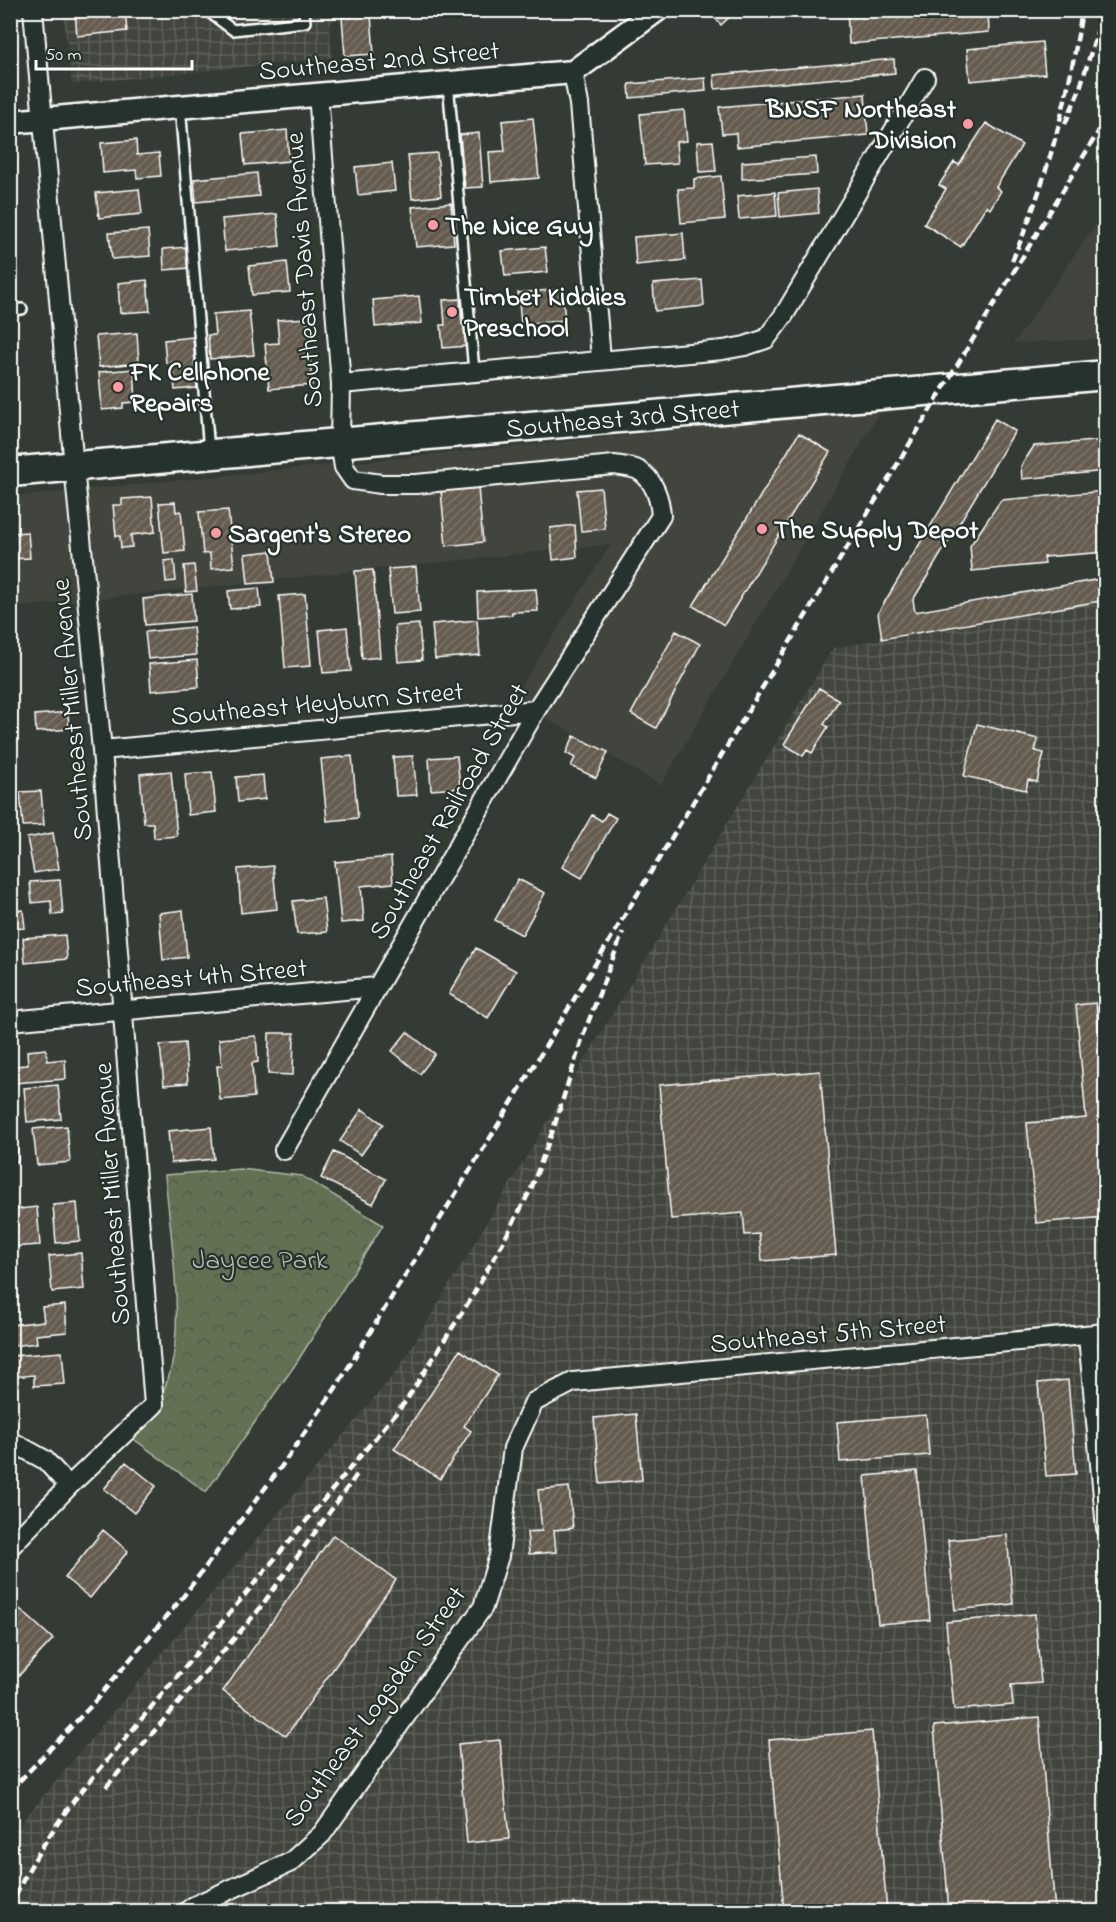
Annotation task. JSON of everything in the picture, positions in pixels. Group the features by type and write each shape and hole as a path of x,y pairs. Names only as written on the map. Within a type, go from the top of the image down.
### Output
{"main road":[{"name":"Southeast 3rd Street","path":"10,472 1106,375"}],"street":[{"name":"Southeast Miller Avenue","path":"33,10 102,750 154,1405 69,1486"},
{"path":"601,359 579,104 573,72 657,10"},
{"name":"Southeast 2nd Street","path":"10,122 573,72"},
{"path":"341,384 601,359 723,350 766,339 784,315 925,78"},
{"name":"Southeast Davis Avenue","path":"318,94 341,384 340,442"},
{"name":"Southeast 3rd Street","path":"340,442 344,467 353,480 381,484 416,484 614,465 638,470 652,483 660,502"},
{"name":"Southeast Railroad Street","path":"284,1150 536,710 661,516 660,502"},
{"name":"Southeast Heyburn Street","path":"102,750 536,710"},
{"name":"Southeast 4th Street","path":"10,1021 377,987"},
{"path":"1097,1335 1106,1528"},
{"name":"Southeast 5th Street","path":"573,1382 1097,1335"},
{"name":"Southeast Logsden Street","path":"186,1911 291,1862 322,1834 483,1607 500,1556 513,1448 534,1402 573,1382"},
{"path":"10,1443 45,1460 69,1486 10,1547"}],"lane":[{"path":"206,10 233,30 305,22 304,10"},
{"path":"448,83 474,371"},
{"path":"180,106 209,454"},
{"path":"10,310 22,309"}],"shaded area":[{"path":"63,11 344,11 329,25 332,58 72,84"},
{"path":"1105,211 1105,339 1014,343"},
{"path":"881,410 661,785 513,699 611,544 11,608 10,497"},
{"path":"1105,600 1105,1911 11,1912 11,1835 399,1368 833,648"}],"green space":[{"name":"Jaycee Park","path":"240,1169 302,1176 383,1225 297,1362 206,1492 131,1437 163,1391 171,1369 175,1344 176,1286 165,1175"}],"building":[{"path":"75,10 125,10 127,31 77,36"},
{"path":"708,10 737,10 721,25"},
{"path":"847,10 988,10 989,32 849,44"},
{"path":"371,15 374,54 345,56 342,17"},
{"path":"1042,42 1045,74 970,81 967,49"},
{"path":"894,59 895,73 715,89 714,75"},
{"path":"705,78 706,91 630,98 629,84"},
{"path":"865,94 868,135 737,147 736,133 722,134 719,107"},
{"path":"684,110 687,141 676,142 678,163 645,165 640,114"},
{"path":"533,118 539,178 491,182 489,152 505,151 502,121"},
{"path":"986,123 1022,145 996,187 1001,191 990,209 986,206 961,247 924,224 946,189 939,185 954,162 959,165"},
{"path":"287,130 289,161 245,165 242,134"},
{"path":"479,133 483,187 465,188 460,135"},
{"path":"136,140 137,155 159,153 161,176 137,178 136,170 103,173 101,143"},
{"path":"713,141 716,171 699,172 697,142"},
{"path":"437,153 441,196 412,199 408,155"},
{"path":"816,157 817,174 742,179 742,162"},
{"path":"392,163 395,191 358,195 355,167"},
{"path":"257,173 259,196 196,202 194,179"},
{"path":"721,176 725,219 681,223 678,189 694,188 694,179"},
{"path":"139,189 142,214 99,218 96,193"},
{"path":"817,189 819,213 780,217 778,193"},
{"path":"775,192 777,216 739,219 737,196"},
{"name":"The Nice Guy","path":"451,203 454,244 416,247 412,207"},
{"path":"277,214 280,246 225,251 222,219"},
{"path":"148,230 150,256 112,259 109,233"},
{"path":"683,233 685,260 636,265 634,237"},
{"path":"189,247 190,268 164,270 163,249"},
{"path":"545,247 548,272 505,276 502,251"},
{"path":"287,262 290,292 252,295 249,266"},
{"path":"147,280 150,311 120,313 118,283"},
{"path":"702,280 704,306 655,311 653,284"},
{"path":"562,289 565,320 521,324 518,293"},
{"path":"419,296 422,323 375,327 373,300"},
{"name":"Timbet Kiddies Preschool","path":"460,299 462,325 467,325 468,346 443,348 441,325 445,325 443,300"},
{"path":"249,311 254,355 210,359 208,335 215,335 213,314"},
{"path":"307,318 312,385 269,389 265,344 279,343 277,320"},
{"path":"137,333 139,363 99,367 96,336"},
{"path":"193,337 197,388 175,390 172,362 166,363 164,340"},
{"name":"FK Cellphone Repairs","path":"134,369 136,402 123,403 123,408 102,410 99,372"},
{"path":"995,419 1015,431 913,600 915,612 1106,578 1106,600 882,639 878,613"},
{"name":"The Supply Depot","path":"799,433 830,452 724,625 693,606"},
{"path":"1106,440 1106,471 1022,479 1021,466 1034,446"},
{"path":"478,488 483,542 446,546 441,491"},
{"path":"601,488 605,529 581,531 577,490"},
{"path":"1106,491 1106,552 1044,557 1045,564 972,571 970,546 1001,500"},
{"path":"152,497 155,532 131,535 132,547 121,548 120,536 116,536 113,505 122,505 122,499"},
{"path":"175,502 176,512 181,511 185,551 164,553 159,503"},
{"name":"Sargent's Stereo","path":"228,510 234,567 211,569 210,553 203,554 199,512"},
{"path":"10,524 12,524 13,533 28,532 30,558 10,559"},
{"path":"575,525 577,557 553,560 550,528"},
{"path":"271,551 274,582 248,584 245,554"},
{"path":"174,560 176,581 166,582 164,561"},
{"path":"194,565 197,591 186,592 184,566"},
{"path":"416,567 420,612 392,614 388,569"},
{"path":"373,570 380,657 362,659 355,571"},
{"path":"259,588 261,607 230,609 228,591"},
{"path":"536,589 538,611 478,617 477,592"},
{"path":"192,594 194,621 145,625 143,599"},
{"path":"305,594 311,666 285,668 279,596"},
{"path":"477,620 480,655 435,659 432,624"},
{"path":"419,624 422,660 398,662 395,626"},
{"path":"193,627 196,655 148,659 145,632"},
{"path":"347,627 351,671 323,673 319,630"},
{"path":"676,631 700,644 656,728 631,714"},
{"path":"197,660 199,687 151,691 149,664"},
{"path":"819,688 839,700 824,724 828,727 812,753 807,750 803,756 784,744"},
{"path":"68,712 69,729 36,732 35,715"},
{"path":"977,724 1038,739 1035,751 1044,753 1037,782 1028,780 1026,790 964,776"},
{"path":"574,736 608,752 596,778 571,766 575,758 566,753"},
{"path":"352,756 358,818 327,821 321,759"},
{"path":"413,756 417,795 396,796 393,757"},
{"path":"457,756 460,788 431,790 429,758"},
{"path":"171,771 177,836 154,838 153,823 144,823 140,774"},
{"path":"212,772 216,812 188,815 185,774"},
{"path":"263,775 265,799 238,802 236,777"},
{"path":"41,791 44,825 23,826 20,792"},
{"path":"607,813 616,818 582,878 562,867 592,815 602,821"},
{"path":"53,833 59,869 34,873 27,838"},
{"path":"391,857 393,883 361,886 364,921 341,923 335,862"},
{"path":"273,866 277,909 241,913 238,869"},
{"path":"518,879 545,893 522,935 495,920"},
{"path":"60,880 63,914 52,915 51,901 32,903 30,882"},
{"path":"323,898 327,932 297,934 293,901"},
{"path":"23,910 25,928 10,929 10,911"},
{"path":"183,910 187,957 163,960 159,913"},
{"path":"65,935 67,959 25,963 23,938"},
{"path":"476,948 516,971 488,1018 449,994"},
{"path":"1096,1003 1106,1111 1106,1217 1036,1223 1027,1123 1086,1118 1076,1005"},
{"path":"407,1032 435,1054 420,1074 392,1051"},
{"path":"269,1033 294,1033 293,1075 268,1074"},
{"path":"256,1036 258,1062 252,1063 254,1097 220,1100 217,1066 222,1066 219,1039"},
{"path":"185,1043 188,1083 164,1085 160,1045"},
{"path":"46,1049 47,1061 65,1059 66,1079 14,1083 12,1066 28,1065 27,1051"},
{"path":"820,1071 836,1255 762,1261 759,1234 745,1235 743,1213 671,1219 659,1085"},
{"path":"58,1085 61,1119 27,1122 24,1088"},
{"path":"362,1109 383,1124 361,1155 340,1141"},
{"path":"67,1126 70,1162 37,1165 33,1129"},
{"path":"211,1127 214,1159 171,1163 168,1131"},
{"path":"16,1130 18,1161 10,1162 10,1131"},
{"path":"334,1152 386,1179 373,1204 321,1178"},
{"path":"77,1203 80,1241 56,1243 53,1205"},
{"path":"37,1207 40,1245 10,1247 10,1210"},
{"path":"81,1253 84,1289 52,1292 49,1256"},
{"path":"65,1305 67,1332 36,1335 37,1343 12,1346 10,1325 44,1321 42,1307"},
{"path":"460,1350 498,1375 464,1426 471,1431 440,1479 394,1449"},
{"path":"62,1352 65,1384 34,1386 34,1375 13,1377 11,1356"},
{"path":"1068,1380 1076,1474 1046,1476 1038,1383"},
{"path":"636,1414 642,1480 600,1484 594,1418"},
{"path":"926,1415 929,1455 840,1462 837,1422"},
{"path":"126,1462 156,1486 134,1513 104,1489"},
{"path":"917,1471 930,1620 878,1624 865,1476"},
{"path":"569,1487 573,1528 554,1530 556,1552 529,1554 527,1532 542,1531 538,1490"},
{"path":"103,1530 128,1551 90,1598 65,1578"},
{"path":"333,1535 396,1580 286,1736 223,1691"},
{"path":"1007,1535 1013,1604 955,1610 948,1540"},
{"path":"11,1601 53,1639 10,1685 10,1636 12,1634 10,1632"},
{"path":"1035,1614 1041,1683 1011,1685 1013,1705 954,1710 946,1622"},
{"path":"1039,1717 1055,1912 949,1912 934,1726"},
{"path":"872,1731 887,1912 784,1912 769,1740"},
{"path":"500,1740 509,1839 467,1843 458,1744"}],"railway":[{"path":"1012,261 1036,201 1055,138 1082,10"},
{"path":"1065,124 1079,91 1104,10"},
{"path":"10,1791 90,1707 182,1598 281,1467 335,1389 498,1125 1106,119"},
{"path":"10,1908 40,1851 75,1799 406,1401 473,1295 531,1189 553,1130 584,1033 623,932"},
{"path":"106,1787 257,1612 358,1473"}],"place":[{"name":"BNSF Northeast Division","path":"968,124"},
{"name":"The Nice Guy","path":"433,225"},
{"name":"Timbet Kiddies Preschool","path":"452,312"},
{"name":"FK Cellphone Repairs","path":"118,387"},
{"name":"The Supply Depot","path":"762,529"},
{"name":"Sargent's Stereo","path":"216,533"}]}
